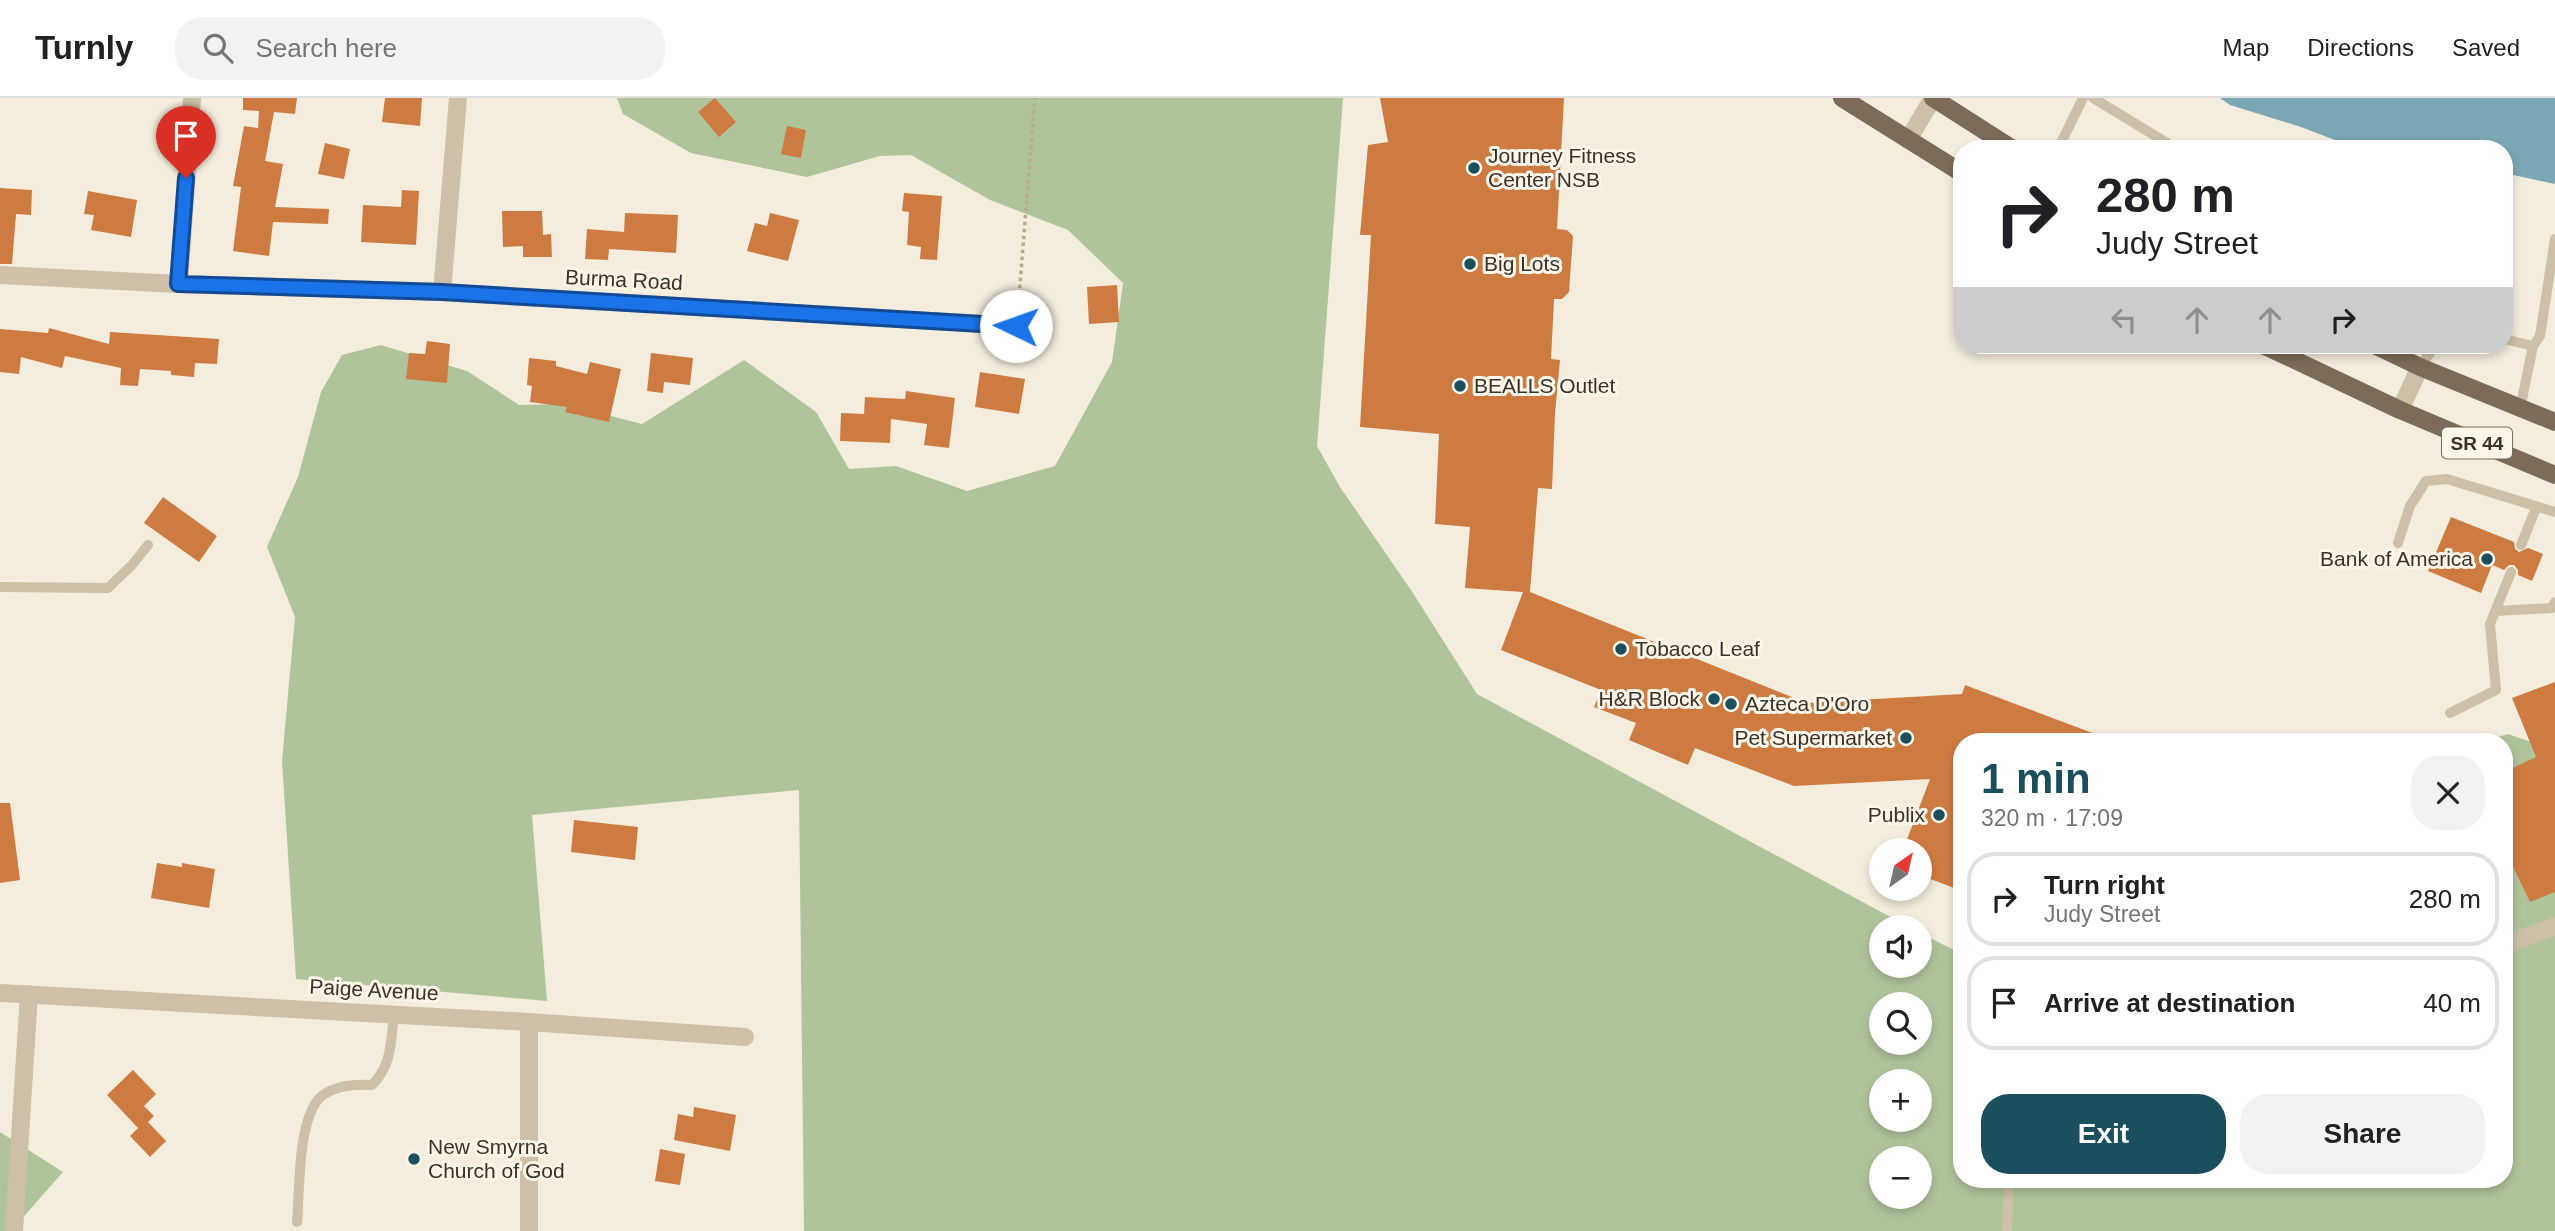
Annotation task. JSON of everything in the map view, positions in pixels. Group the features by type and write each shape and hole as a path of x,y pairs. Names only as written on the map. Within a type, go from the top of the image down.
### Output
{"main road":[{"path":"1842,98 1953,168"},
{"path":"1933,98 1999,140"},
{"name":"SR 44","path":"2282,354 2400,410 2553,473"},
{"name":"SR 44","path":"2393,354 2555,422"}],"street":[{"path":"178,284 192,98"},
{"path":"442,292 458,98"},
{"path":"1908,140 1933,98"},
{"name":"Burma Road","path":"0,275 178,284 442,292 1016,326"},
{"path":"2400,410 2420,367"},
{"path":"2513,942 2555,926"},
{"name":"Paige Avenue","path":"0,993 528,1021 745,1037"},
{"path":"14,1231 29,994"},
{"path":"528,1021 529,1231"}],"lane":[{"path":"2062,140 2083,98"},
{"path":"2093,98 2161,140"},
{"path":"2520,409 2533,346 2540,336 2555,239"},
{"path":"2513,341 2533,346"},
{"path":"2420,367 2429,354"},
{"path":"2399,543 2410,506 2426,481 2447,479 2555,512"},
{"path":"2521,545 2536,508"},
{"path":"0,587 108,588 148,545"},
{"path":"2450,713 2497,690 2490,624 2511,572"},
{"path":"2496,611 2552,608 2555,602"},
{"path":"297,1222 305,1127 313,1106 323,1095 337,1088 356,1084 372,1085 379,1078 387,1065 394,1014"},
{"path":"2007,1231 2009,1188"}],"path":[{"path":"1016,326 1035,98"}],"green space":[{"path":"617,98 1343,98 1317,446 1340,487 1411,590 1477,694 1887,915 1869,915 1869,978 1932,978 1932,939 1953,950 1953,1188 2513,1188 2513,736 2555,750 2555,1231 804,1231 799,790 532,815 547,1001 296,979 282,761 295,617 267,547 298,477 321,392 342,355 381,345 467,371 519,405 565,404 642,424 744,360 816,412 849,469 896,466 967,491 1055,466 1112,362 1123,283 1068,230 990,200 911,155 880,156 807,177 691,153 623,114"},
{"path":"0,1132 63,1172 11,1231 0,1231"}],"water":[{"path":"2220,98 2555,98 2555,184 2513,175 2513,140 2335,140 2230,105"}],"building":[{"path":"243,98 297,98 295,114 274,112 265,161 283,164 275,207 329,209 328,224 273,222 269,256 233,251 241,187 233,186 244,126 258,128 259,111 243,110"},
{"path":"385,98 422,98 420,126 382,122"},
{"path":"715,98 736,122 719,137 698,112"},
{"path":"1380,98 1564,98 1557,229 1567,230 1573,236 1569,292 1562,299 1554,299 1551,359 1560,360 1552,489 1538,488 1530,592 1807,703 1962,694 1965,685 2092,733 1953,733 1953,888 1932,880 1932,838 1908,838 1930,779 1794,786 1695,748 1688,765 1629,740 1636,723 1594,707 1601,690 1501,650 1523,592 1465,588 1470,527 1435,524 1439,434 1360,427 1371,235 1360,235 1368,145 1388,142"},
{"path":"787,126 806,130 801,158 781,154"},
{"path":"325,143 350,149 344,179 318,174"},
{"path":"0,188 32,190 31,215 16,214 12,264 0,264"},
{"path":"402,190 419,191 416,245 361,242 363,205 401,207"},
{"path":"88,191 137,200 131,237 91,230 94,215 84,214"},
{"path":"904,193 942,196 937,260 920,259 921,247 907,245 909,212 902,211"},
{"path":"502,211 542,211 543,235 551,234 552,257 523,257 523,246 503,247"},
{"path":"625,213 678,215 676,253 609,249 608,260 585,259 587,229 624,232"},
{"path":"770,213 799,220 788,261 747,251 755,223 767,226"},
{"path":"1117,285 1119,322 1089,324 1087,287"},
{"path":"49,328 109,344 110,332 219,339 217,364 195,363 194,377 171,375 171,371 140,369 138,386 120,385 121,368 65,356 62,368 21,357 19,374 0,372 0,329 48,333"},
{"path":"427,341 450,344 447,383 406,379 409,353 425,354"},
{"path":"651,353 693,358 690,385 664,382 663,393 647,391"},
{"path":"529,358 556,361 556,366 587,374 590,362 621,369 609,422 565,412 567,407 530,402 532,386 527,385"},
{"path":"980,372 1025,379 1019,414 975,407"},
{"path":"906,391 955,398 949,448 924,445 927,424 891,419 890,443 840,441 841,413 864,414 865,397 905,399"},
{"path":"163,497 217,536 199,562 144,523"},
{"name":"Bank of America","path":"2451,517 2514,542 2515,549 2519,552 2528,548 2543,554 2532,581 2518,575 2514,565 2509,565 2504,570 2492,565 2481,593 2428,571"},
{"path":"2555,682 2555,892 2530,902 2513,867 2513,768 2536,757 2512,698"},
{"path":"0,803 10,803 20,880 0,883"},
{"path":"574,820 638,827 635,860 571,852"},
{"path":"157,863 182,867 182,863 215,869 209,908 151,898"},
{"path":"133,1070 156,1094 144,1106 154,1116 148,1122 166,1141 150,1157 130,1136 138,1128 107,1095"},
{"path":"694,1107 736,1115 730,1151 674,1140 678,1114 693,1117"},
{"path":"660,1149 685,1154 680,1185 655,1181"}],"place":[{"name":"Journey Fitness Center NSB","path":"1474,168"},
{"name":"Big Lots","path":"1470,264"},
{"name":"BEALLS Outlet","path":"1460,386"},
{"name":"Bank of America","path":"2487,559"},
{"name":"Tobacco Leaf","path":"1621,649"},
{"name":"H&R Block","path":"1714,699"},
{"name":"Azteca D'Oro","path":"1731,704"},
{"name":"Pet Supermarket","path":"1906,738"},
{"name":"Publix","path":"1939,815"},
{"name":"New Smyrna Church of God","path":"414,1159"}],"route":[{"path":"186,178 178,284 442,292 1016,326"}]}
